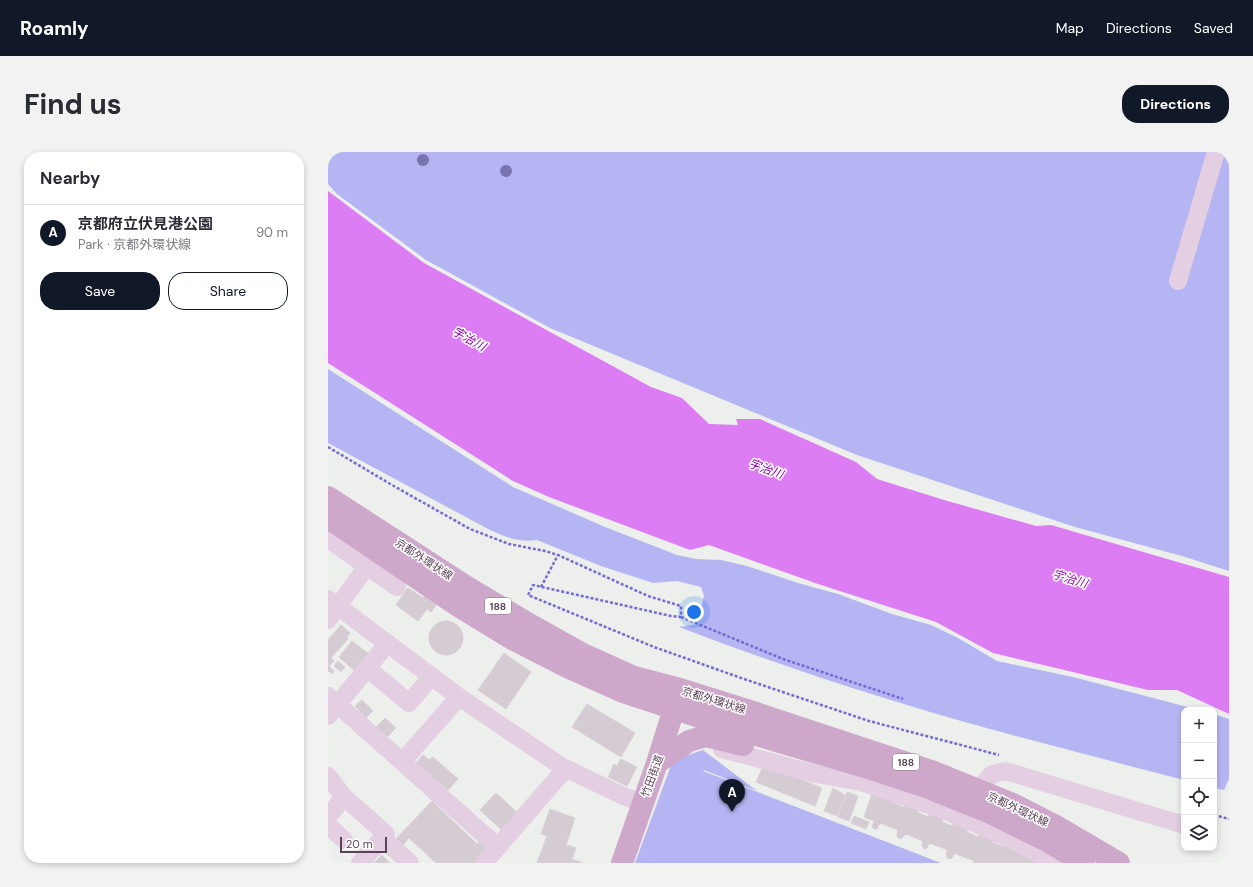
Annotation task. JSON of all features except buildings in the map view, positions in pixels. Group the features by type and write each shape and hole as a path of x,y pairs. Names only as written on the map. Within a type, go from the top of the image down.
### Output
{"main road":[{"name":"京都外環状線","path":"328,497 467,587 583,654 634,677 677,699 829,757 926,787 988,812 1044,840 1084,863"},
{"name":"京都外環状線","path":"328,518 455,604 514,640 569,668 623,692 677,699 848,743 934,772 1015,805 1119,863"},
{"name":"竹田街道","path":"622,863 657,763 677,699"},
{"path":"657,763 689,741 706,736 798,758 829,757"}],"street":[{"path":"1178,281 1216,152"},
{"path":"328,539 397,586"},
{"path":"328,620 333,602 367,566"},
{"path":"333,602 459,697 566,768 621,795 642,803"},
{"path":"388,643 367,668 331,705 402,762 498,847"},
{"path":"367,668 410,703 432,676"},
{"path":"402,762 459,697"},
{"path":"689,741 816,774 861,782 944,810 1056,863"},
{"path":"484,863 566,768"},
{"path":"978,790 992,774 1006,771 1181,824"},
{"path":"328,776 344,798 386,834 360,863"},
{"path":"328,817 344,798"},
{"path":"328,825 344,840"},
{"path":"382,838 410,863"}],"path":[{"path":"328,447 470,529 509,544 558,555 648,596 681,606 681,617"},
{"path":"541,587 558,555"},
{"path":"903,699 783,659 681,617 533,585 528,595 654,647 744,679 870,721 1000,756"},
{"path":"1217,816 1229,819"}],"shaded area":[{"path":"328,152 1229,152 1229,571 1182,556 1075,527 857,455 550,328 426,260 337,194 328,184"},
{"path":"328,369 513,487 605,527 677,555 696,559 721,560 747,566 798,583 838,594 892,614 931,625 958,638 997,661 1073,677 1188,707 1181,707 1181,779 1014,736 911,706 833,682 679,627 697,624 704,596 701,587 677,581 653,583 601,566 537,540 524,541 502,535 328,443"},
{"path":"1217,715 1229,719 1229,779 1224,790 1217,789"},
{"path":"703,750 757,791 704,770 703,771 941,863 635,863 673,760"}],"water":[{"name":"宇治川","path":"328,191 424,263 651,387 682,398 709,424 738,425 736,419 760,419 856,462 877,479 1036,526 1051,525 1229,577 1229,714 1217,708 1217,707 1214,707 1177,690 1148,690 993,653 936,622 818,584 709,545 690,550 549,497 513,481 328,363"}],"place":[{"name":"京都府立伏見港公園","path":"732,812"}]}
